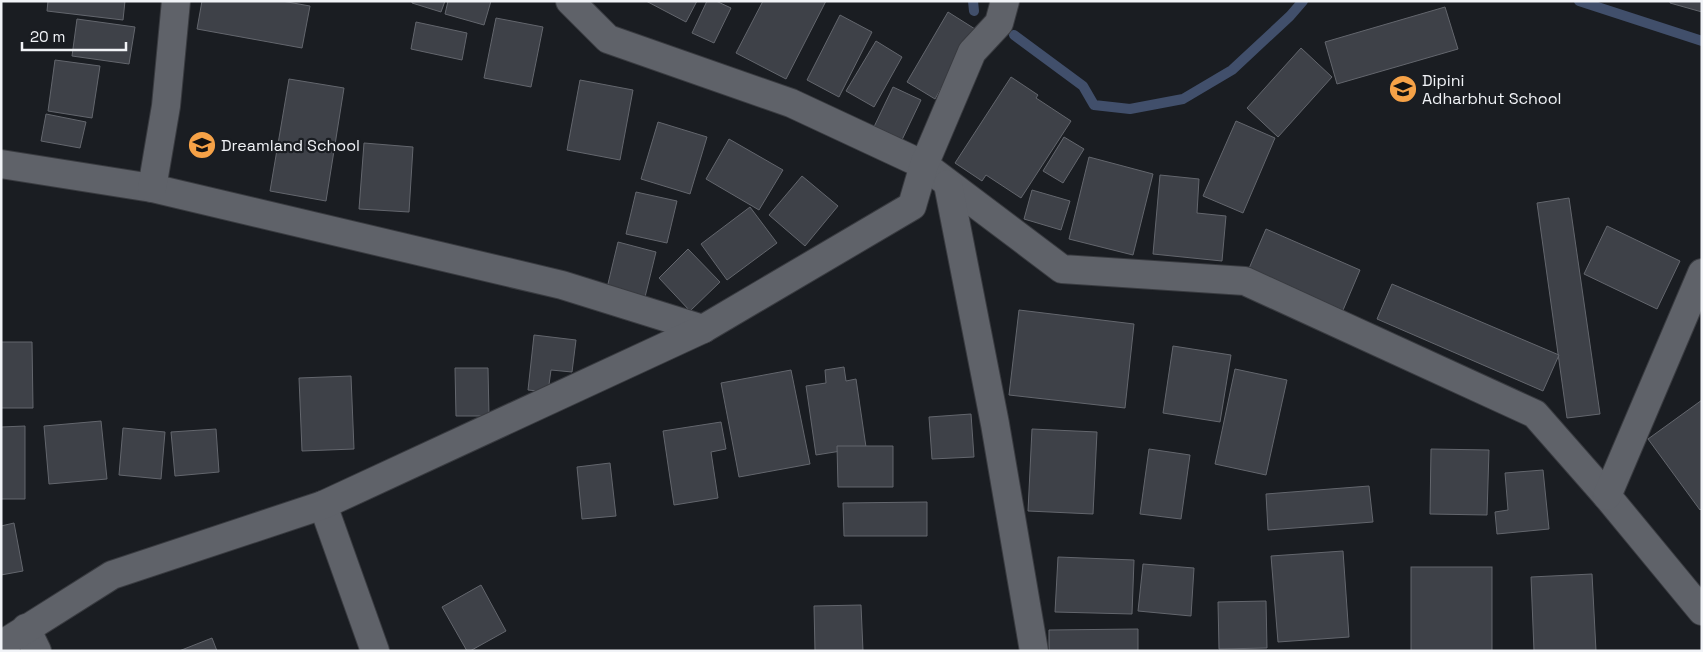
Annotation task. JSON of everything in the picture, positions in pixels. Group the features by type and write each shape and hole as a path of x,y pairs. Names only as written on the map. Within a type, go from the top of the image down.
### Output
{"street":[{"path":"152,188 166,106 176,1"},
{"path":"570,1 608,39 791,103 924,165 1062,268 1245,281 1535,414 1607,496 1702,611"},
{"path":"1,646 32,639 112,575 323,505 703,330 912,206 924,165 972,52 999,23 1005,1"},
{"path":"1,164 152,188 562,285 703,330"},
{"path":"948,184 995,424 1034,651"},
{"path":"1607,496 1702,273"},
{"path":"323,505 375,651"}],"building":[{"path":"48,1 125,1 123,20 47,11"},
{"path":"202,1 282,1 310,6 302,48 197,29"},
{"path":"412,1 445,1 441,12 412,3"},
{"path":"448,1 491,1 484,25 445,14"},
{"path":"646,1 697,1 686,22"},
{"path":"707,1 716,1 731,8 714,43 692,33"},
{"path":"763,1 826,1 786,79 736,53"},
{"path":"1670,1 1702,1 1702,12 1670,3"},
{"path":"1445,7 1458,49 1337,84 1325,42"},
{"path":"948,12 975,29 935,99 907,82"},
{"path":"840,15 872,32 839,97 807,80"},
{"path":"496,18 543,27 531,87 484,78"},
{"path":"77,19 135,27 129,64 72,56"},
{"path":"416,22 467,33 462,60 411,49"},
{"path":"876,41 902,57 874,107 846,91"},
{"path":"1301,48 1332,77 1278,137 1247,108"},
{"path":"55,60 100,66 92,118 48,111"},
{"path":"1011,77 1038,95 1036,98 1071,121 1021,198 986,175 982,181 955,163"},
{"path":"289,79 344,88 326,201 270,191"},
{"path":"580,80 633,90 620,160 567,150"},
{"path":"893,87 921,100 900,144 872,131"},
{"path":"46,114 86,122 80,148 41,141"},
{"path":"1236,121 1275,138 1243,213 1203,196"},
{"path":"658,122 707,137 690,194 641,179"},
{"path":"1064,137 1084,149 1063,183 1043,171"},
{"path":"729,139 783,170 759,210 706,179"},
{"path":"364,143 413,147 409,212 359,209"},
{"path":"1089,157 1153,174 1133,255 1069,239"},
{"path":"1160,175 1199,179 1197,213 1226,216 1222,261 1153,254"},
{"path":"802,176 838,206 805,246 769,215"},
{"path":"1032,190 1070,201 1061,230 1024,219"},
{"path":"636,192 677,201 667,243 626,234"},
{"path":"1569,198 1600,414 1567,418 1537,203"},
{"path":"750,207 777,243 727,280 701,244"},
{"path":"1607,226 1680,261 1657,309 1584,274"},
{"path":"1266,229 1360,270 1338,322 1244,280"},
{"path":"618,242 656,252 645,297 607,288"},
{"path":"688,249 720,282 690,311 659,278"},
{"path":"1392,284 1559,355 1543,391 1377,319"},
{"path":"1019,310 1134,324 1125,408 1009,395"},
{"path":"534,335 576,340 572,372 551,370 548,392 528,390"},
{"path":"1,342 32,342 33,408 1,408"},
{"path":"1173,346 1231,355 1220,422 1163,413"},
{"path":"844,367 846,381 856,379 866,447 816,455 806,386 826,383 825,370"},
{"path":"455,368 488,368 489,416 456,416"},
{"path":"1235,369 1287,380 1266,475 1215,464"},
{"path":"791,370 810,464 739,477 721,383"},
{"path":"351,376 354,449 302,451 299,378"},
{"path":"1702,400 1702,508 1700,510 1648,439"},
{"path":"971,414 974,457 932,459 929,417"},
{"path":"101,421 107,479 49,484 44,426"},
{"path":"721,422 726,449 711,452 718,498 674,505 663,431"},
{"path":"25,426 25,499 1,499 1,427"},
{"path":"123,428 165,432 161,479 119,475"},
{"path":"216,429 219,472 175,476 171,432"},
{"path":"1032,429 1097,432 1093,514 1028,511"},
{"path":"837,446 893,446 893,487 838,487"},
{"path":"1149,449 1190,455 1181,519 1140,514"},
{"path":"1431,449 1489,450 1487,515 1430,514"},
{"path":"610,463 616,516 582,519 577,467"},
{"path":"1543,470 1549,529 1497,534 1495,512 1508,510 1505,473"},
{"path":"1369,486 1373,522 1268,530 1266,494"},
{"path":"927,502 927,536 844,536 843,503"},
{"path":"14,523 23,571 1,575 1,526"},
{"path":"1343,551 1349,637 1278,642 1271,556"},
{"path":"1058,557 1134,560 1132,614 1055,612"},
{"path":"1143,564 1194,568 1191,616 1138,611"},
{"path":"1411,567 1492,567 1492,651 1411,651"},
{"path":"1592,574 1596,651 1534,651 1531,577"},
{"path":"481,585 506,631 467,651 442,607"},
{"path":"1266,601 1267,648 1219,649 1218,602"},
{"path":"861,605 863,651 815,651 814,606"},
{"path":"1138,629 1138,651 1049,651 1049,630"},
{"path":"212,638 217,651 179,651"}],"waterway":[{"path":"973,1 974,11"},
{"path":"1014,35 1083,86 1094,105 1130,109 1183,99 1232,70 1290,16 1303,1"},
{"path":"1579,1 1702,41"}],"place":[{"name":"Dipini Adharbhut School","path":"1403,89"},
{"name":"Dreamland School","path":"202,145"}]}
